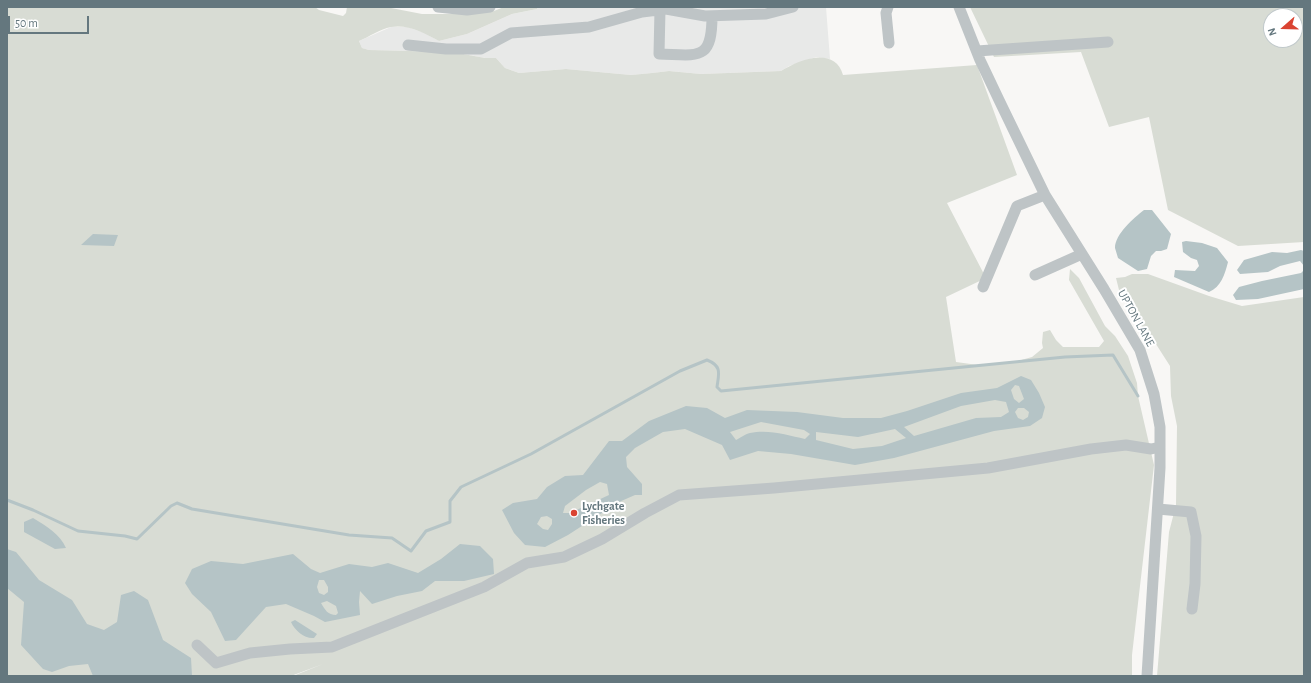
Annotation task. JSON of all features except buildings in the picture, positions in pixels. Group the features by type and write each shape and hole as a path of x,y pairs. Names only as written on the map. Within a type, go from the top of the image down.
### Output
{"street":[{"path":"438,7 467,10 490,7"},
{"path":"408,45 446,49 481,49 511,33 589,27 642,12 664,8 712,16 766,14 794,7"},
{"path":"888,7 886,13 888,43"},
{"name":"UPTON LANE","path":"959,7 978,55 1045,195 1140,350 1154,394 1160,427 1160,468 1147,676"},
{"path":"664,8 659,54 693,55 702,52 709,44 711,38 712,16"},
{"path":"978,55 1108,42"},
{"path":"983,287 1017,206 1045,195"},
{"path":"1035,275 1082,254"},
{"path":"197,645 216,663 250,653 332,647 484,587 527,563 564,557 602,540 645,513 679,495 988,468 1091,449 1126,445 1150,449 1160,447"},
{"path":"1158,509 1191,512 1196,536 1195,584 1192,609"}],"shaded area":[{"path":"7,7 315,7 319,10 343,16 346,13 347,7 386,7 422,14 455,14 494,11 504,7 537,7 537,9 512,14 467,34 439,41 416,30 397,26 383,29 359,41 362,48 369,50 452,52 485,58 496,58 505,68 519,73 566,69 631,75 669,71 701,74 781,71 798,62 816,58 833,60 839,66 843,75 977,65 1017,175 947,203 986,278 946,297 956,362 978,365 1014,362 1032,357 1043,348 1043,332 1050,330 1056,340 1063,347 1099,347 1104,341 1069,280 1070,269 1079,278 1105,326 1115,336 1128,356 1137,383 1138,396 1154,465 1132,655 1132,676 293,676 323,664 291,676 7,676"},
{"path":"537,7 826,7 830,59 816,57 789,66 781,71 701,74 669,71 631,75 566,69 519,73 505,68 496,58 485,58 452,52 369,50 362,48 359,41 391,27 408,27 425,33 439,41 467,34 512,14 537,9"},
{"path":"970,7 1304,7 1304,242 1238,246 1168,210 1149,117 1109,127 1081,52 994,57"},
{"path":"1144,210 1152,210 1171,234 1167,249 1156,251 1151,256 1147,269 1138,271 1118,258 1115,248 1118,237 1130,222"},
{"path":"93,234 118,235 114,246 81,245"},
{"path":"1182,242 1202,243 1217,248 1228,262 1224,275 1217,287 1209,292 1174,277 1175,270 1195,271 1199,266 1197,260 1191,258 1183,252"},
{"path":"1301,250 1304,251 1304,266 1300,261 1280,266 1268,272 1240,274 1237,270 1244,260 1272,252 1287,253"},
{"path":"1304,270 1304,289 1258,299 1236,300 1233,295 1239,287 1301,273"},
{"path":"1132,274 1148,274 1242,306 1304,297 1304,676 1157,676 1169,532 1176,505 1177,426 1171,396 1170,366 1120,294 1116,278 1125,277"},
{"path":"1021,376 1031,380 1045,407 1042,418 1030,426 994,431 894,458 855,465 791,454 758,451 730,460 722,445 685,429 663,432 635,448 626,457 627,467 642,484 642,495 635,495 619,502 568,535 545,547 525,545 514,533 502,510 513,503 537,499 547,487 565,476 583,475 609,441 622,441 649,421 686,406 707,408 725,418 747,410 797,412 843,418 881,418 961,393 997,388","holes":["1015,385 1019,386 1024,399 1019,403 1014,399 1011,390","995,400 1006,402 1009,412 1001,417 976,418 914,436 904,427 961,406","1018,408 1024,408 1029,412 1028,417 1023,420 1018,418 1015,412","761,422 804,430 810,434 805,439 778,433 757,432 744,435 736,440 730,432","895,429 906,438 882,446 853,449 816,440 816,432 858,437","600,482 607,484 609,495 570,513 563,513 565,506 586,490","547,516 552,519 552,524 548,530 543,529 537,524 541,517"]},
{"path":"33,518 56,534 66,548 55,549 24,532 24,522"},
{"path":"460,544 480,546 493,559 494,574 464,581 435,581 422,591 397,596 372,604 360,591 360,615 325,622 286,604 266,607 236,640 225,641 211,612 192,594 185,583 192,569 211,561 243,564 293,554 311,569 320,573 349,564 372,567 388,563 418,573 441,559","holes":["319,580 324,580 328,587 328,592 324,595 319,593 317,587","327,601 336,606 338,613 336,615 327,612 321,603"]},
{"path":"7,549 16,552 39,580 72,600 87,624 104,630 117,622 121,595 134,591 148,600 163,640 191,658 192,676 93,676 88,664 69,666 52,672 43,669 21,645 24,602 7,588"},
{"path":"295,620 317,634 314,638 304,636 298,631 291,622"}],"waterway":[{"path":"7,500 33,510 78,531 125,536 137,539 171,506 177,503 192,509 349,535 392,538 411,551 426,531 450,522 450,501 461,487 531,454 680,371 707,360 712,362 717,367 719,374 717,387 721,391 1065,357 1113,355 1138,396"}],"place":[{"name":"Lychgate Fisheries","path":"574,513"}]}
